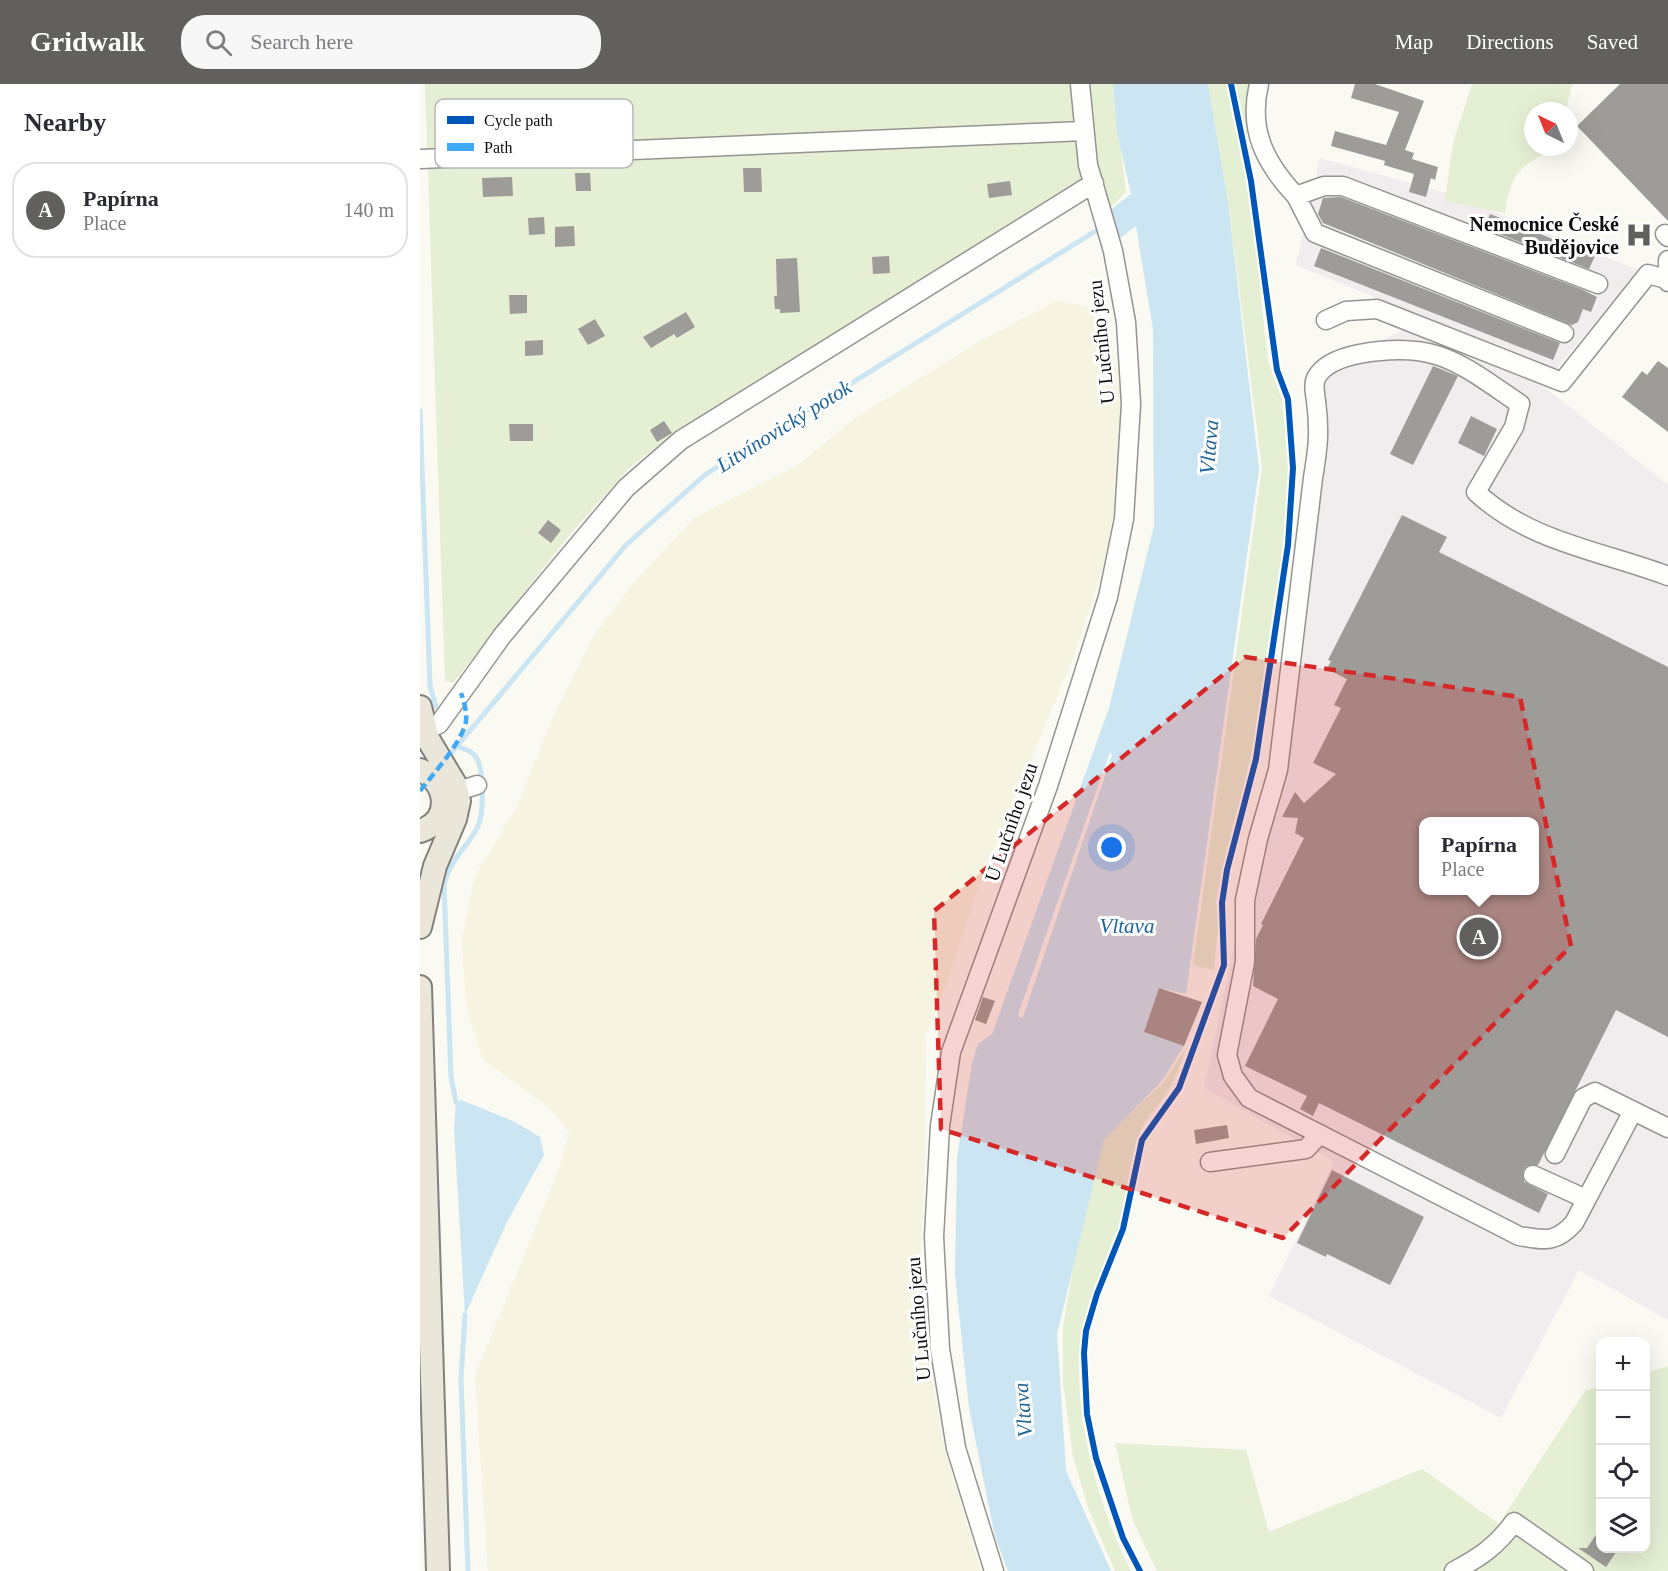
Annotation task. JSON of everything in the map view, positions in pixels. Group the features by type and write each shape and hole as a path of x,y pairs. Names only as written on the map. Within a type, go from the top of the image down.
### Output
{"main road":[{"path":"420,707 428,774 443,794 442,812 429,825 420,879"},
{"path":"420,927 435,866 467,788 452,777 423,740"},
{"path":"420,987 426,1433 438,1571"}],"lane":[{"name":"U Lučního jezu","path":"994,1571 956,1448 940,1349 934,1237 939,1126 951,1052 1048,786 1118,559 1128,472 1131,404 1126,322 1113,251 1088,165 1080,84"},
{"path":"1259,84 1254,103 1257,135 1280,178 1296,196 1315,233 1564,333"},
{"path":"633,150 1084,131"},
{"path":"420,159 435,158"},
{"path":"423,740 439,724 502,636 626,488 681,441 1094,183"},
{"path":"1296,196 1324,186 1343,186 1598,284"},
{"path":"1326,320 1346,311 1377,309 1562,382 1648,274 1667,270"},
{"path":"1633,1111 1574,1223 1564,1234 1550,1240 1519,1236 1249,1098 1233,1076 1227,1055 1245,962 1245,900 1258,839 1278,770 1312,478 1320,438 1314,390 1316,379 1333,363 1353,355 1382,350 1420,350 1456,361 1520,404 1514,426 1476,492 1490,504 1560,543 1668,576"},
{"path":"1555,1154 1583,1098 1595,1092 1668,1128"},
{"path":"1210,1162 1306,1149 1320,1134"},
{"path":"1533,1175 1586,1199"},
{"path":"1454,1571 1487,1552 1501,1540 1514,1522 1584,1571"}],"highlighted area":[{"path":"1245,657 1520,697 1571,946 1283,1238 941,1129 934,911"}],"shaded area":[{"path":"1320,158 1453,195 1638,270 1555,371 1296,265"},
{"path":"1056,301 1086,306 1111,340 1124,416 1122,494 1100,578 1075,653 975,896 950,974 926,1036 925,1167 920,1266 931,1374 945,1450 981,1571 488,1571 475,1376 559,1169 569,1132 548,1107 483,1059 466,1008 462,941 474,878 516,809 552,720 596,632 637,579 695,517 798,465 854,419 977,343"},
{"path":"1409,327 1537,381 1668,485 1668,1320 1579,1270 1501,1418 1269,1296 1334,1161 1204,1088 1273,764 1308,442 1307,379 1318,360 1342,349 1380,341"}],"green space":[{"path":"425,84 1080,84 1094,183 866,315 677,432 629,468 571,533 453,683 445,681"},
{"path":"1085,84 1113,84 1126,192 1111,207 1096,176"},
{"path":"1208,84 1228,84 1260,256 1262,289 1260,290 1268,361 1282,400 1289,475 1280,581 1263,693 1247,774 1223,864 1216,902 1219,933 1214,970 1193,965 1262,468 1228,202"},
{"path":"1234,84 1254,84 1253,132 1246,134"},
{"path":"1472,84 1574,84 1568,102 1524,102 1524,156 1540,156 1519,172 1514,179 1505,213 1445,201 1453,143"},
{"path":"1187,1047 1169,1089 1139,1134 1132,1157 1119,1227 1087,1312 1080,1354 1079,1385 1088,1451 1107,1515 1131,1571 1115,1571 1088,1508 1073,1456 1063,1382 1063,1326 1085,1200 1102,1140 1163,1083"},
{"path":"1668,1366 1668,1571 1157,1571 1133,1521 1115,1443 1246,1450 1269,1532 1422,1469 1499,1524 1585,1391 1596,1387 1596,1553 1650,1553 1650,1372"}],"water":[{"name":"Vltava","path":"1113,84 1208,84 1228,202 1259,469 1186,994 1159,988 1144,1032 1184,1046 1161,1082 1104,1140 1057,1334 1066,1471 1111,1571 1008,1571 995,1537 969,1408 955,1275 957,1158 972,1063 978,1044 992,1034 1109,708 1154,526 1153,329 1136,226 1119,239 1109,211 1131,194 1117,132","holes":["1110,752 1112,755 1023,1017 1020,1018 1018,1015"]},
{"path":"461,1100 513,1121 540,1137 544,1155 506,1224 465,1315 454,1128 456,1102"}],"building":[{"path":"1355,84 1375,84 1424,101 1405,150 1414,153 1412,159 1438,167 1435,180 1431,178 1426,197 1409,192 1414,174 1384,165 1385,161 1331,146 1335,131 1386,145 1399,112 1351,98"},
{"path":"1620,84 1668,84 1668,221 1578,127"},
{"path":"743,168 761,168 762,192 744,192"},
{"path":"575,173 590,173 591,191 576,191"},
{"path":"512,177 513,196 483,197 482,178"},
{"path":"1010,181 1012,195 989,198 987,184"},
{"path":"1341,197 1581,289 1597,297 1591,312 1583,309 1578,322 1572,325 1323,223 1318,214 1323,198"},
{"path":"1490,214 1595,256 1589,269 1484,228"},
{"path":"544,217 545,234 529,235 528,218"},
{"path":"574,226 575,246 555,247 555,227"},
{"path":"1321,248 1560,343 1553,360 1314,266"},
{"path":"889,256 890,273 873,274 872,257"},
{"path":"797,258 800,312 780,313 780,309 775,309 774,296 777,296 776,259"},
{"path":"509,295 527,295 527,313 510,314"},
{"path":"686,312 695,327 677,338 674,334 651,348 643,337"},
{"path":"595,319 605,336 588,345 578,329"},
{"path":"543,340 543,355 525,356 525,341"},
{"path":"1658,361 1668,368 1668,432 1622,397 1642,371 1647,375"},
{"path":"1433,366 1458,376 1413,465 1390,454"},
{"path":"1471,416 1497,429 1484,456 1458,443"},
{"path":"664,421 672,433 657,442 650,430"},
{"path":"509,424 533,424 533,441 510,441"},
{"path":"1402,515 1447,537 1439,552 1668,667 1668,1037 1616,1010 1538,1165 1527,1166 1523,1171 1524,1182 1548,1194 1539,1213 1319,1103 1313,1116 1300,1109 1307,1096 1245,1066 1278,999 1253,986 1256,939 1263,925 1261,924 1304,838 1295,833 1298,818 1282,817 1295,792 1304,803 1336,774 1313,763 1341,708 1334,705 1347,679 1327,669 1331,661 1328,660"},
{"path":"548,520 561,530 551,543 538,533"},
{"path":"1159,988 1202,1002 1184,1046 1144,1032"},
{"path":"983,997 995,1001 986,1024 975,1020"},
{"path":"1227,1125 1229,1138 1196,1144 1194,1130"},
{"path":"1332,1170 1424,1217 1390,1285 1327,1254 1326,1257 1297,1243"},
{"path":"1596,1535 1596,1553 1616,1553 1606,1567 1578,1548 1587,1548"}],"waterway":[{"name":"Litvínovický potok","path":"452,752 626,545 706,474 1102,227"},
{"path":"420,411 430,686 436,707"},
{"path":"456,746 470,751 476,757 481,771 482,791 478,826 455,860 444,885 451,1077 456,1102"},
{"path":"465,1315 461,1379 468,1571"}],"marked path":[{"path":"420,791 447,757 464,729 466,714 461,693"}],"cycle path":[{"path":"1140,1571 1123,1538 1096,1458 1087,1414 1084,1353 1086,1331 1097,1294 1123,1229 1142,1140 1179,1088 1224,965 1222,903 1227,870 1256,759 1288,545 1293,468 1288,399 1277,370 1251,181 1231,84"}],"place":[{"name":"Nemocnice České Budějovice","path":"1639,235"},
{"name":"Papírna","path":"1479,937"}]}
